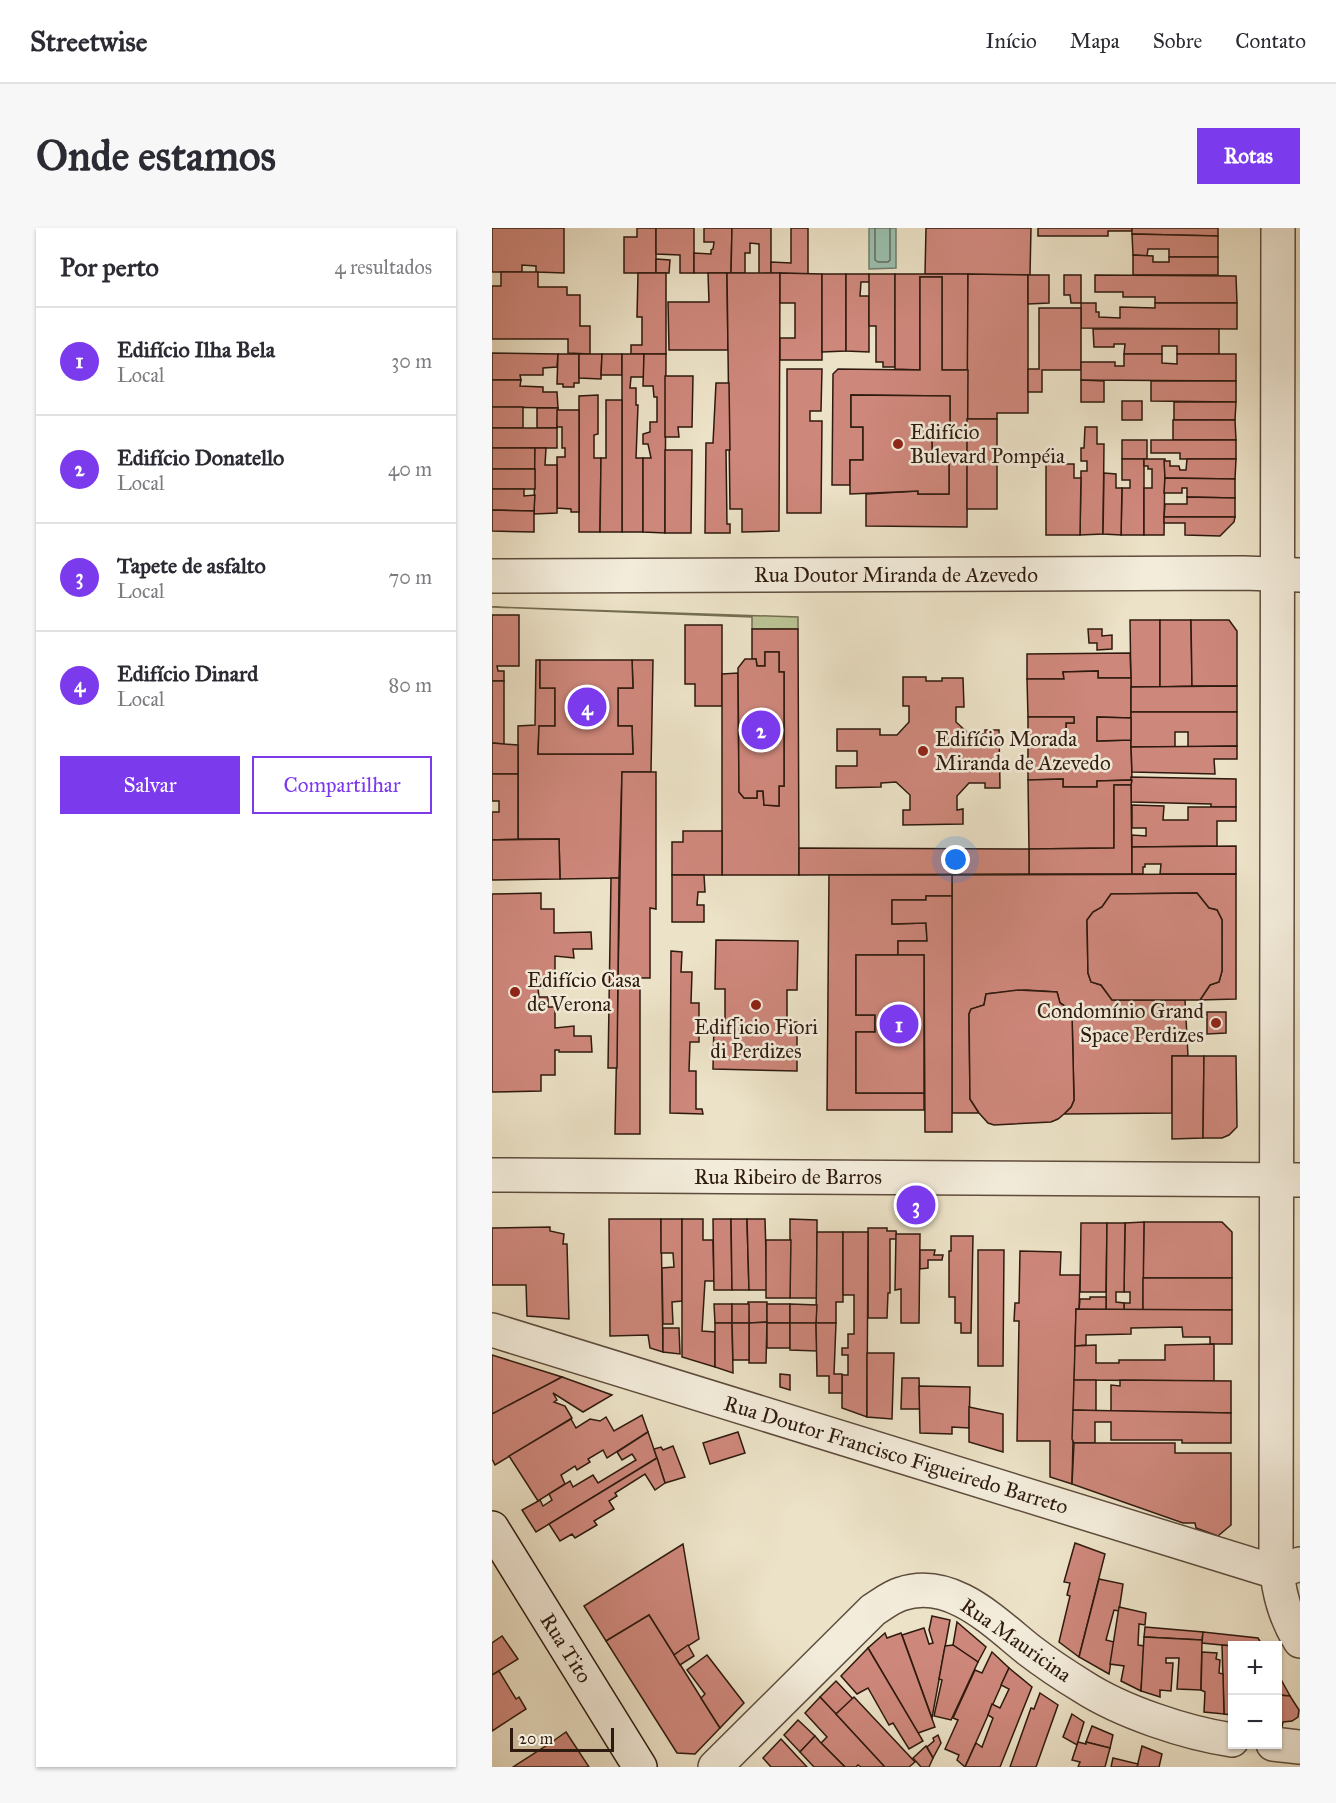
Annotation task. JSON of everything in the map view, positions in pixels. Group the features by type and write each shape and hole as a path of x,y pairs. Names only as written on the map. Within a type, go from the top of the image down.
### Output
{"street":[{"path":"1278,228 1288,574 1288,1568 1283,1605 1300,1641"},
{"name":"Rua Doutor Miranda de Azevedo","path":"492,576 1288,574"},
{"name":"Rua Ribeiro de Barros","path":"492,1174 1288,1180"},
{"name":"Rua Doutor Francisco Figueiredo Barreto","path":"492,1330 1288,1568"},
{"name":"Rua Tito","path":"497,1545 640,1767"},
{"name":"Rua Mauricina","path":"715,1767 873,1610 900,1594 927,1590 953,1597 986,1614 1031,1651 1084,1688 1128,1709 1179,1728 1228,1739"},
{"path":"1282,1745 1300,1747"}],"shaded area":[{"path":"492,607 798,617 798,629 752,629 752,617"}],"water":[{"path":"869,228 896,228 896,268 869,269"}],"building":[{"path":"492,228 564,228 564,273 536,272 536,266 522,265 522,272 492,272"},
{"path":"637,228 656,228 656,273 624,273 624,237 637,237"},
{"path":"656,228 694,228 694,273 680,273 680,255 656,254"},
{"path":"704,228 732,228 731,273 694,273 694,253 711,254 713,249 714,242 704,242"},
{"path":"732,228 771,228 771,273 759,274 759,244 750,243 750,253 745,253 745,273 731,273"},
{"path":"791,228 808,228 808,274 771,273 771,262 791,263"},
{"path":"926,228 1031,228 1030,275 925,274"},
{"path":"1038,228 1132,228 1132,231 1108,231 1108,236 1038,236"},
{"path":"1132,228 1218,228 1218,236 1132,234"},
{"path":"1132,234 1218,236 1218,257 1169,257 1169,249 1148,249 1147,256 1133,255"},
{"path":"1133,255 1153,256 1153,262 1169,262 1169,257 1218,257 1218,275 1133,275"},
{"path":"656,259 670,260 669,273 656,273"},
{"path":"501,272 538,272 538,287 567,287 567,295 580,295 580,326 590,326 590,354 568,353 568,339 492,339 492,286 501,286"},
{"path":"638,273 666,273 666,354 631,354 631,345 642,345 642,317 637,317"},
{"path":"708,273 727,273 728,350 669,350 668,302 709,302"},
{"path":"727,273 780,273 779,531 742,532 742,509 730,509"},
{"path":"780,273 822,274 822,360 780,360 780,338 795,338 795,303 780,303"},
{"path":"822,274 846,274 846,351 822,352"},
{"path":"846,274 869,274 870,282 861,282 860,296 869,296 869,352 846,351"},
{"path":"869,274 895,274 895,367 883,367 883,362 876,362 876,326 869,326"},
{"path":"895,274 968,274 968,370 942,370 942,277 920,277 920,370 895,369"},
{"path":"968,274 1028,275 1028,413 997,413 997,419 967,419"},
{"path":"1028,275 1049,275 1049,303 1028,304"},
{"path":"1064,275 1081,275 1081,303 1071,303 1070,295 1064,295"},
{"path":"1095,275 1236,276 1237,303 1155,303 1155,297 1123,297 1123,292 1095,292"},
{"path":"920,277 942,277 942,370 968,370 967,527 866,526 866,494 918,491 918,494 949,494 949,460 938,460 938,449 932,449 932,439 939,439 939,428 950,428 950,396 851,395 851,427 863,427 863,460 850,460 850,485 832,485 833,374 838,369 920,370"},
{"path":"1081,303 1096,303 1096,312 1099,312 1099,317 1120,318 1120,307 1155,308 1155,303 1237,303 1237,329 1081,328"},
{"path":"1039,308 1081,308 1081,370 1042,370 1042,392 1028,392 1028,369 1039,369"},
{"path":"1093,329 1219,329 1219,354 1177,354 1177,346 1162,346 1162,354 1124,354 1125,344 1114,344 1114,347 1094,347"},
{"path":"492,353 558,354 557,367 543,368 543,375 520,375 521,380 492,380"},
{"path":"558,354 579,354 579,383 574,383 574,387 563,387 563,384 557,384"},
{"path":"579,354 602,354 601,379 579,378"},
{"path":"602,354 622,354 622,375 601,375"},
{"path":"622,354 644,354 644,377 631,377 630,388 636,388 636,405 638,405 636,458 643,458 643,532 622,532"},
{"path":"644,354 666,354 665,533 643,532 643,458 651,458 648,444 643,444 643,434 650,432 650,422 657,422 657,397 654,397 653,386 643,386"},
{"path":"1124,354 1162,354 1162,363 1177,364 1177,354 1236,354 1236,381 1081,380 1081,362 1115,362 1115,366 1124,366"},
{"path":"787,369 822,369 821,411 810,411 810,421 822,421 821,513 787,513"},
{"path":"665,376 693,376 692,427 678,427 679,437 665,437"},
{"path":"492,380 521,380 520,386 543,387 543,392 557,392 558,408 492,407"},
{"path":"1081,380 1104,381 1104,402 1081,402"},
{"path":"1151,381 1236,381 1236,402 1151,401"},
{"path":"716,383 729,383 730,450 726,450 727,524 730,524 730,533 705,533 706,443 713,443"},
{"path":"598,395 598,434 594,435 594,458 601,458 600,532 579,532 579,396"},
{"name":"Edifício Bulevard Pompéia","path":"851,395 950,396 950,428 939,428 939,439 932,439 932,449 938,449 938,460 949,460 949,494 918,494 918,491 850,494 850,460 863,460 863,427 851,427"},
{"path":"606,400 622,400 622,532 600,532 601,458 606,458"},
{"path":"1122,401 1142,401 1142,420 1122,420"},
{"path":"1174,402 1236,402 1235,420 1174,420"},
{"path":"492,407 523,407 523,428 492,428"},
{"path":"537,408 558,408 557,428 537,428"},
{"path":"557,410 579,410 579,512 557,508 557,457 565,457 565,448 562,448 562,427 557,427"},
{"path":"967,419 997,419 997,509 967,509"},
{"path":"1173,420 1235,420 1236,440 1173,440"},
{"path":"1085,427 1097,427 1097,444 1104,444 1103,534 1080,535 1081,471 1087,471 1087,461 1081,461"},
{"path":"492,428 557,428 557,448 492,448"},
{"path":"1122,440 1147,440 1147,459 1122,459"},
{"path":"1151,440 1236,440 1236,459 1180,459 1180,453 1151,453"},
{"path":"492,448 535,448 535,469 492,469"},
{"path":"535,448 546,448 545,465 557,465 557,513 534,514"},
{"path":"665,450 692,450 691,533 665,533"},
{"path":"1122,459 1144,459 1144,535 1121,535 1122,488 1130,488 1130,480 1122,480"},
{"path":"1144,459 1165,459 1164,535 1144,535 1144,488 1152,488 1152,469 1144,466"},
{"path":"1187,459 1236,459 1235,479 1165,478 1164,461 1170,461 1170,466 1179,466 1180,470 1186,470"},
{"path":"1046,464 1074,464 1074,478 1081,478 1080,535 1046,535"},
{"path":"492,469 535,469 535,489 492,489"},
{"path":"1104,473 1116,474 1116,488 1122,488 1121,535 1103,534"},
{"path":"1165,478 1235,479 1235,498 1187,497 1187,488 1182,488 1182,493 1164,493"},
{"path":"492,489 524,489 524,496 535,495 534,511 492,510"},
{"path":"1187,497 1235,498 1235,517 1164,517 1165,504 1187,504"},
{"path":"492,510 534,511 534,532 492,531"},
{"path":"1164,517 1235,517 1234,522 1220,536 1185,535 1185,523 1164,523"},
{"path":"492,615 519,615 519,666 497,666 498,671 504,671 504,681 492,681"},
{"path":"1130,620 1160,620 1160,687 1131,687"},
{"path":"1160,620 1191,620 1192,686 1160,687"},
{"path":"1191,620 1229,620 1237,631 1237,686 1192,686"},
{"path":"685,625 722,625 722,706 695,706 695,684 685,684"},
{"path":"752,629 798,629 799,875 722,875 722,674 738,673 739,792 744,798 757,798 757,791 763,791 764,805 779,806 779,786 784,786 784,672 779,672 779,652 765,652 765,666 757,666 756,659 752,659"},
{"path":"1088,629 1102,629 1102,636 1112,635 1112,649 1097,650 1097,643 1089,643"},
{"path":"765,652 779,652 779,672 784,672 784,786 779,786 779,806 764,805 763,791 757,791 757,798 744,798 739,792 738,668 745,659 756,659 757,666 765,666"},
{"path":"1130,653 1131,678 1098,678 1098,671 1063,672 1064,679 1027,679 1027,654"},
{"path":"536,660 540,660 540,688 555,688 555,726 539,726 538,754 633,754 632,726 618,726 618,688 633,688 632,660 653,660 651,772 622,772 619,878 560,879 559,839 518,839 518,726 535,725"},
{"path":"540,660 632,660 633,688 618,688 618,726 632,726 633,754 538,754 539,726 555,726 555,688 540,688"},
{"path":"1098,671 1098,678 1131,678 1131,718 1097,717 1097,741 1131,740 1132,780 1097,781 1097,787 1063,787 1063,779 1028,780 1028,740 1066,740 1066,723 1074,723 1074,717 1028,717 1027,679 1064,679 1063,672"},
{"name":"Edifício Morada Miranda de Azevedo","path":"903,677 926,677 926,681 963,678 964,707 956,707 956,722 969,734 985,734 985,730 999,730 1000,788 985,788 985,783 969,783 957,796 957,810 963,809 963,824 903,825 903,810 910,810 910,795 896,782 881,783 881,787 836,788 836,766 857,766 857,751 837,751 837,729 880,729 880,735 897,735 909,722 909,706 903,706"},
{"path":"492,681 504,681 504,744 492,743"},
{"path":"1237,686 1237,712 1131,712 1131,687"},
{"path":"1131,712 1237,712 1237,746 1188,747 1188,732 1175,732 1175,747 1131,747"},
{"path":"1028,717 1074,717 1074,723 1066,723 1066,740 1028,740"},
{"path":"1097,717 1131,718 1131,740 1097,741"},
{"path":"492,743 518,745 518,774 492,774"},
{"path":"1237,746 1237,759 1214,759 1215,774 1132,772 1131,747"},
{"path":"622,772 656,772 656,909 650,908 650,978 640,978 640,1134 615,1134"},
{"path":"492,774 518,774 518,839 492,840 492,812 499,812 499,801 492,801"},
{"path":"1131,777 1236,779 1236,807 1211,807 1211,804 1131,802"},
{"path":"1063,779 1063,787 1097,787 1097,781 1132,780 1131,785 1114,785 1114,848 1029,849 1028,780"},
{"path":"1114,785 1131,785 1132,874 1029,874 1029,849 1114,848"},
{"path":"1132,805 1164,806 1163,820 1188,820 1188,807 1236,807 1236,821 1217,821 1217,846 1132,847 1132,835 1146,836 1146,828 1132,828"},
{"path":"683,831 722,831 722,875 672,875 672,842 683,842"},
{"path":"559,839 560,879 492,880 492,840"},
{"path":"1236,846 1236,874 1160,874 1161,864 1145,864 1143,874 1132,874 1132,847"},
{"path":"799,848 1029,849 1029,874 799,875"},
{"path":"1236,874 1236,999 1200,1000 1210,985 1219,982 1222,971 1222,920 1217,910 1209,908 1197,893 1111,894 1102,907 1093,912 1087,920 1088,973 1091,982 1101,985 1112,1000 1185,1000 1188,1056 1172,1056 1172,1113 1064,1114 1074,1100 1072,1014 1060,1003 1057,992 1026,990 986,994 984,1005 971,1009 969,1014 970,1099 979,1113 952,1113 952,875"},
{"path":"672,875 704,875 705,892 698,892 697,905 704,905 704,922 672,922"},
{"path":"829,875 952,875 952,896 926,896 926,900 892,900 892,924 926,923 927,941 898,941 898,955 856,955 856,1015 875,1015 875,1032 856,1032 856,1093 924,1093 924,1110 827,1110"},
{"path":"611,878 619,878 617,1068 608,1068"},
{"name":"Edifício Casa de Verona","path":"541,893 541,909 554,909 554,933 591,932 592,949 573,949 574,958 555,956 555,978 549,977 549,988 538,988 539,997 548,997 548,1007 555,1007 555,1028 574,1026 574,1036 591,1036 592,1052 555,1050 555,1075 541,1075 541,1091 492,1092 492,894"},
{"path":"1197,893 1209,908 1217,910 1222,920 1222,971 1219,982 1210,985 1200,1000 1112,1000 1101,985 1091,982 1088,973 1087,920 1093,912 1102,907 1111,894"},
{"path":"926,896 952,896 952,1132 925,1132 924,955 898,955 898,941 927,941 926,923 892,924 892,900 926,900"},
{"name":"Edif[icio Fiori di Perdizes","path":"716,940 798,941 797,990 787,990 787,1022 797,1022 797,1071 713,1069 714,1021 725,1021 725,989 715,989"},
{"path":"671,951 682,952 681,972 692,972 691,1003 699,1003 699,1042 690,1042 689,1071 696,1071 696,1109 702,1109 703,1114 670,1113"},
{"path":"856,955 924,955 924,1093 856,1093 856,1032 875,1032 875,1015 856,1015"},
{"path":"1018,990 1057,992 1060,1003 1072,1014 1074,1100 1064,1114 1051,1122 994,1125 988,1123 970,1099 969,1014 971,1009 984,1005 986,994"},
{"name":"Condomínio Grand Space Perdizes","path":"1207,1012 1226,1012 1226,1033 1207,1034"},
{"path":"1172,1056 1204,1056 1203,1138 1172,1139"},
{"path":"1204,1056 1236,1056 1237,1127 1222,1138 1203,1138"},
{"path":"609,1219 661,1219 663,1352 650,1348 648,1335 610,1336"},
{"path":"661,1219 682,1219 682,1301 672,1302 673,1324 663,1324 662,1268 674,1267 673,1253 661,1253"},
{"path":"682,1219 703,1219 703,1240 713,1240 714,1281 705,1281 702,1331 715,1332 715,1367 682,1357"},
{"path":"713,1219 731,1219 732,1290 714,1290"},
{"path":"731,1219 747,1219 749,1290 732,1290"},
{"path":"747,1219 765,1219 767,1290 749,1290"},
{"path":"790,1219 817,1220 817,1298 790,1298"},
{"path":"1144,1222 1222,1222 1232,1232 1232,1278 1143,1278"},
{"path":"1144,1222 1143,1310 1124,1310 1124,1303 1130,1303 1130,1292 1124,1292 1125,1223"},
{"path":"1081,1223 1107,1223 1106,1292 1080,1292"},
{"path":"1107,1223 1125,1223 1124,1292 1116,1292 1116,1302 1124,1303 1124,1310 1106,1310"},
{"path":"550,1227 550,1231 564,1234 563,1244 567,1244 569,1319 527,1316 526,1285 492,1285 492,1228"},
{"path":"868,1228 887,1228 887,1231 896,1231 897,1239 890,1239 890,1293 888,1293 887,1318 868,1318"},
{"path":"817,1232 843,1232 843,1302 836,1302 836,1323 816,1323"},
{"path":"843,1232 868,1232 867,1417 842,1408 842,1375 848,1375 848,1355 842,1355 842,1348 848,1348 848,1334 854,1334 854,1295 843,1295"},
{"path":"896,1234 920,1234 919,1323 901,1323 901,1289 895,1290"},
{"path":"951,1236 973,1236 971,1333 961,1333 961,1323 955,1323 955,1297 949,1297"},
{"path":"766,1240 791,1240 790,1298 766,1298"},
{"path":"920,1250 935,1250 934,1255 943,1255 942,1260 928,1260 928,1268 920,1269"},
{"path":"978,1250 1004,1250 1003,1366 978,1366"},
{"path":"1020,1251 1061,1252 1060,1275 1080,1275 1079,1310 1076,1309 1072,1484 1050,1477 1050,1441 1017,1441 1019,1321 1014,1321 1015,1303 1019,1303"},
{"path":"1143,1278 1232,1278 1232,1310 1143,1310"},
{"path":"1090,1297 1106,1297 1106,1310 1079,1310 1080,1299 1090,1299"},
{"path":"748,1302 767,1302 767,1322 749,1323"},
{"path":"714,1304 732,1304 732,1323 715,1323"},
{"path":"732,1304 749,1304 749,1323 732,1323"},
{"path":"767,1304 790,1304 790,1323 767,1323"},
{"path":"790,1304 817,1305 816,1323 790,1323"},
{"path":"1076,1309 1232,1310 1232,1344 1210,1344 1210,1337 1183,1337 1182,1327 1131,1328 1131,1334 1086,1335 1086,1345 1075,1346"},
{"path":"767,1322 766,1363 749,1363 749,1323"},
{"path":"715,1323 732,1323 733,1373 715,1367"},
{"path":"732,1323 749,1323 749,1360 733,1360"},
{"path":"767,1323 790,1323 790,1348 767,1348"},
{"path":"790,1323 816,1323 817,1351 790,1350"},
{"path":"816,1323 836,1323 834,1374 842,1374 842,1393 829,1393 829,1376 817,1376"},
{"path":"663,1328 679,1328 680,1354 663,1352"},
{"path":"1214,1344 1214,1381 1074,1380 1075,1346 1096,1345 1096,1363 1119,1363 1119,1360 1165,1360 1165,1345"},
{"path":"867,1353 894,1353 892,1419 867,1417"},
{"path":"492,1355 562,1377 492,1414"},
{"path":"780,1374 790,1375 790,1390 780,1387"},
{"path":"562,1377 612,1395 583,1412 553,1393 557,1400 554,1402 565,1406 572,1418 495,1465 492,1459 492,1414"},
{"path":"902,1378 919,1378 920,1409 901,1409"},
{"path":"1074,1380 1096,1380 1096,1411 1073,1410"},
{"path":"1120,1380 1231,1381 1231,1413 1111,1411 1111,1385 1120,1386"},
{"path":"919,1386 970,1387 969,1428 952,1427 952,1434 920,1433"},
{"path":"969,1407 1003,1414 1003,1452 969,1442"},
{"path":"1073,1410 1231,1413 1231,1443 1111,1440 1111,1422 1095,1422 1095,1443 1074,1443 1072,1439"},
{"path":"642,1415 648,1432 607,1458 603,1450 588,1459 590,1462 577,1470 575,1466 561,1475 565,1484 538,1501 509,1456 571,1419 576,1428 590,1419 600,1421 606,1417 614,1431"},
{"path":"648,1432 657,1458 536,1532 522,1510 540,1500 543,1506 552,1500 549,1494 570,1481 573,1487 593,1475 598,1483 636,1460 632,1454 622,1460 617,1452"},
{"path":"738,1432 745,1453 710,1464 703,1443"},
{"path":"1074,1443 1175,1443 1175,1453 1231,1453 1231,1525 1218,1536 1196,1528 1195,1523 1183,1523 1072,1484"},
{"path":"673,1446 685,1477 665,1483 654,1449 661,1447 663,1450"},
{"path":"657,1458 665,1483 655,1490 645,1474 615,1493 617,1496 609,1501 614,1509 594,1521 597,1525 575,1538 572,1534 560,1541 549,1524"},
{"path":"1075,1543 1105,1554 1079,1657 1059,1642 1070,1596 1067,1595 1070,1583 1064,1582"},
{"path":"683,1544 699,1639 674,1655 649,1615 606,1641 584,1606"},
{"path":"1099,1579 1123,1584 1119,1611 1114,1610 1106,1640 1114,1642 1109,1674 1079,1657"},
{"path":"1119,1607 1146,1613 1145,1625 1139,1624 1138,1645 1144,1646 1141,1691 1121,1681 1124,1666 1110,1664"},
{"path":"649,1615 720,1728 695,1754 677,1753 606,1641"},
{"path":"932,1616 950,1620 932,1718 902,1635 924,1628 929,1644 933,1643 929,1630"},
{"path":"957,1622 986,1647 978,1662 953,1645"},
{"path":"1145,1627 1203,1632 1202,1640 1144,1637"},
{"path":"1203,1632 1258,1638 1260,1641 1228,1641 1228,1646 1202,1643"},
{"path":"885,1633 887,1638 901,1633 935,1727 918,1733 868,1648"},
{"path":"502,1636 518,1659 492,1675 492,1643"},
{"path":"1144,1637 1202,1640 1201,1690 1177,1689 1179,1658 1166,1658 1166,1663 1173,1663 1171,1691 1160,1690 1160,1697 1141,1691"},
{"path":"688,1645 694,1656 680,1665 674,1655"},
{"path":"953,1645 978,1662 951,1720 934,1716 942,1680 939,1679 945,1646"},
{"path":"1222,1645 1228,1646 1228,1714 1224,1714"},
{"path":"868,1648 923,1741 909,1749 893,1723 889,1725 868,1688 857,1694 841,1676"},
{"path":"992,1652 1009,1668 965,1767 957,1760 959,1755 945,1749 958,1720 953,1718 975,1670 982,1673"},
{"path":"1202,1652 1217,1653 1216,1659 1220,1660 1219,1673 1223,1674 1224,1714 1204,1712 1205,1692 1201,1690"},
{"path":"707,1655 744,1703 720,1728 701,1698 705,1694 687,1670"},
{"path":"1009,1668 1032,1687 1000,1767 965,1767 976,1743 982,1747 993,1718 988,1715 992,1704 1000,1708 1009,1689 1001,1685"},
{"path":"499,1671 516,1699 519,1697 526,1709 492,1731 492,1675"},
{"path":"836,1681 853,1699 836,1714 820,1697"},
{"path":"1282,1681 1290,1696 1282,1695"},
{"path":"1040,1693 1058,1705 1036,1767 1010,1767 1031,1708 1034,1709"},
{"path":"1282,1695 1290,1696 1299,1710 1298,1717 1292,1721 1283,1722 1282,1727"},
{"path":"820,1697 885,1767 858,1765 845,1767 821,1743 827,1737 805,1713"},
{"path":"854,1697 915,1762 909,1767 885,1767 836,1714"},
{"path":"1072,1714 1084,1722 1077,1745 1063,1737"},
{"path":"798,1720 815,1736 800,1752 784,1735"},
{"path":"1092,1726 1113,1735 1110,1748 1086,1742"},
{"path":"566,1732 589,1767 513,1767 549,1744"},
{"path":"938,1735 941,1743 933,1758 927,1747"},
{"path":"815,1736 845,1767 814,1767 800,1752"},
{"path":"781,1739 807,1767 771,1767 763,1758"},
{"path":"1078,1742 1110,1748 1105,1767 1078,1767 1080,1762 1072,1760"},
{"path":"926,1746 933,1758 929,1767 921,1767 913,1758"},
{"path":"1142,1746 1162,1754 1159,1767 1137,1767"},
{"path":"1113,1758 1138,1764 1137,1767 1111,1767"}],"place":[{"name":"Edifício Bulevard Pompéia","path":"898,444"},
{"name":"Edifício Dinard","path":"587,707"},
{"name":"Edifício Donatello","path":"761,730"},
{"name":"Edifício Morada Miranda de Azevedo","path":"923,751"},
{"name":"Edifício Casa de Verona","path":"515,992"},
{"name":"Edif[icio Fiori di Perdizes","path":"756,1005"},
{"name":"Condomínio Grand Space Perdizes","path":"1216,1023"},
{"name":"Edifício Ilha Bela","path":"899,1024"},
{"name":"Tapete de asfalto","path":"916,1205"}]}
